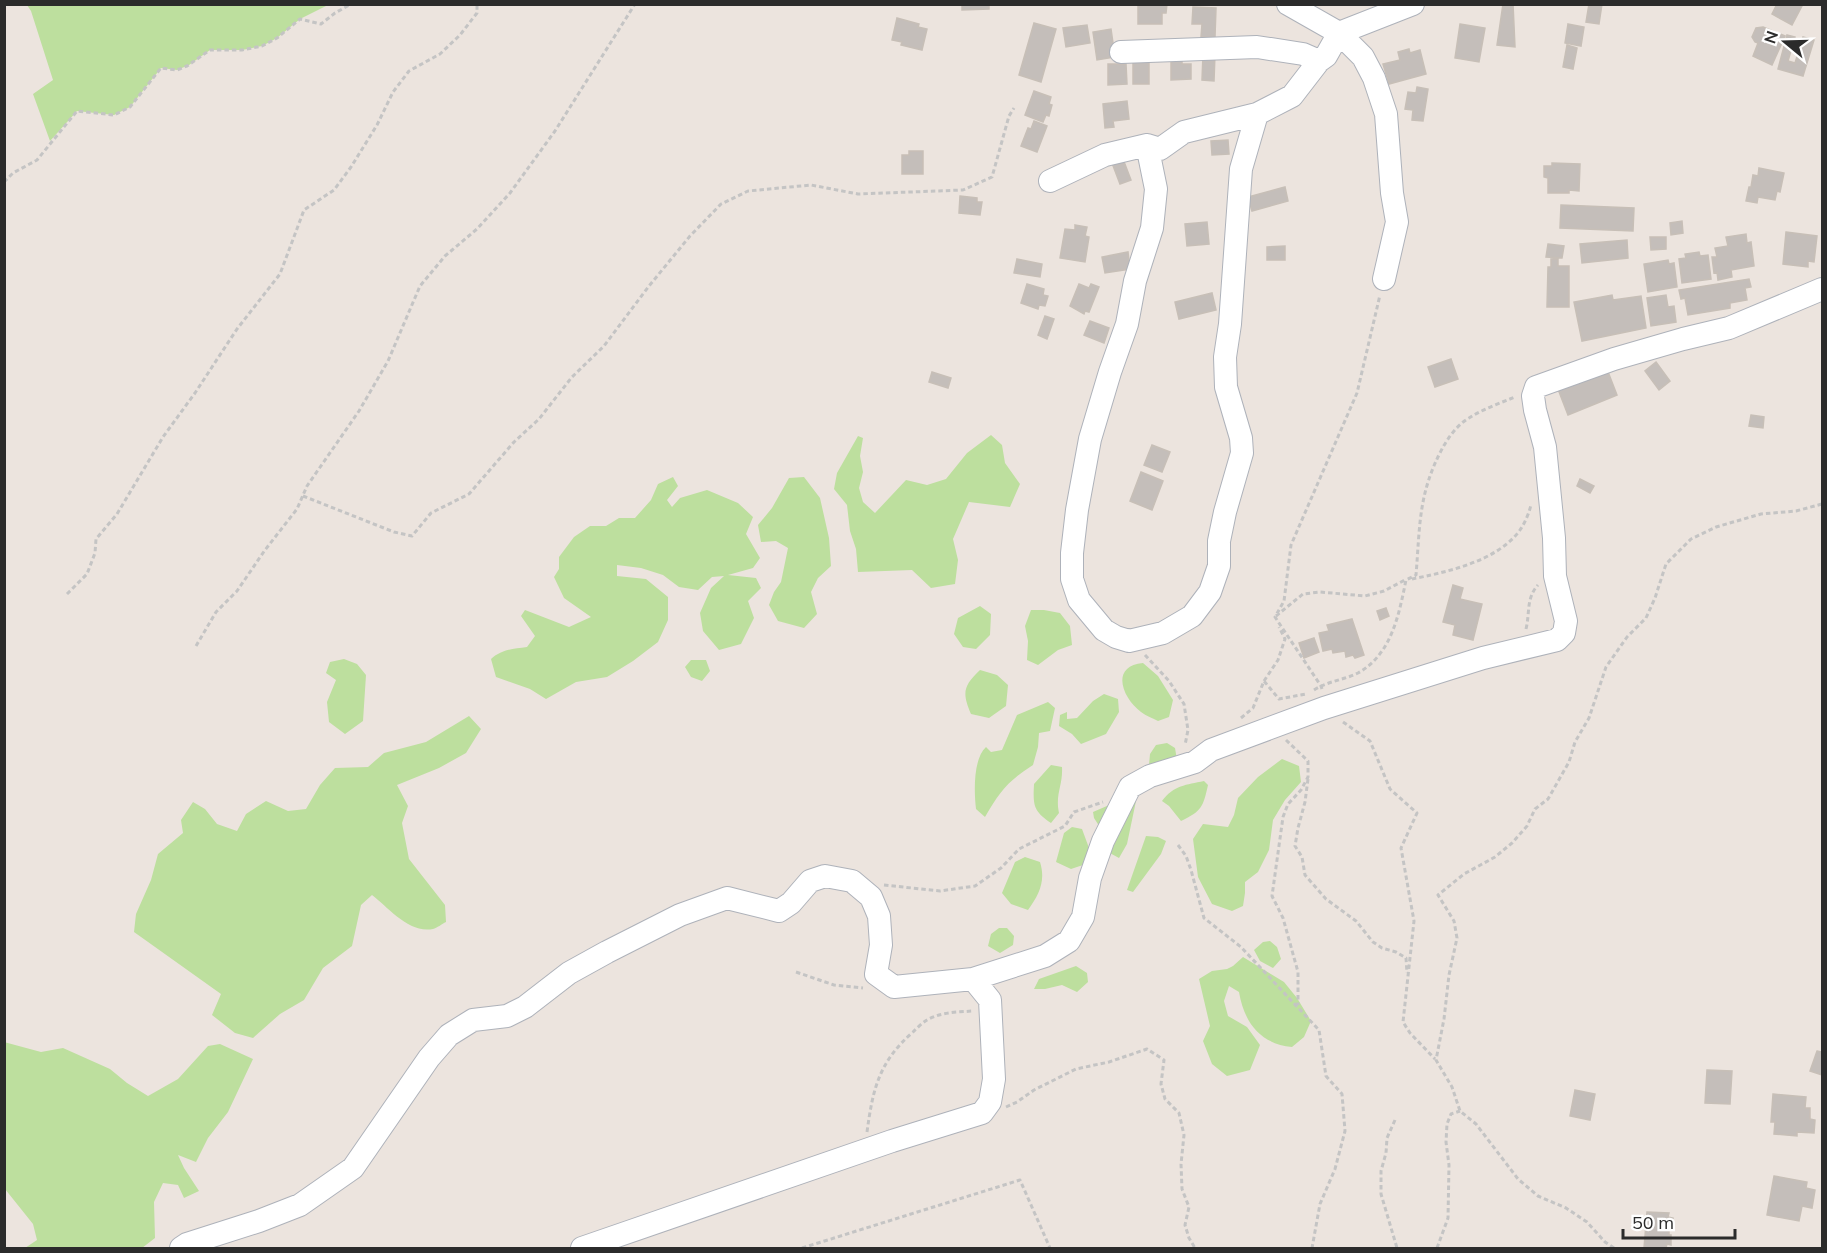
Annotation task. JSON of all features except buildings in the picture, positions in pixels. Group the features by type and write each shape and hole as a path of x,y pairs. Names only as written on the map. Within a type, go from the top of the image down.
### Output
{"street":[{"path":"1288,4 1339,33 1363,57 1374,78 1386,114 1392,193 1397,222 1384,279"},
{"path":"1050,181 1105,154 1147,146 1160,149 1184,132 1257,114 1292,96 1319,61 1326,56 1339,33 1413,4"},
{"path":"1121,52 1257,47 1303,54 1319,61"},
{"path":"1147,146 1156,189 1152,228 1134,281 1127,324 1090,439 1077,510 1072,554 1072,579 1079,600 1104,630 1129,641 1163,633 1192,616 1210,592 1219,566 1219,541 1242,453 1241,438 1226,387 1225,357 1230,324 1240,169 1257,114"},
{"path":"181,1248 300,1205 353,1168 429,1058 449,1035 473,1020 507,1016 525,1007 569,973 680,915 728,898 779,911 791,903 810,881 825,876 852,881 871,897 879,916 881,945 876,974 894,987 973,979 1045,957 1069,941 1083,917 1090,878 1103,842 1130,788 1149,776 1195,762 1211,750 1324,708 1483,658 1557,640 1564,633 1566,621 1555,576 1554,538 1545,447 1533,396 1536,387 1683,339 1729,328 1822,289"},
{"path":"582,1248 863,1151 982,1113 990,1102 994,1079 990,1000 973,979"}],"path":[{"path":"4,182 13,172 37,159 77,111 114,115 130,107 161,68 177,70 210,50 242,50 262,46 277,38 300,18 321,24 351,4"},
{"path":"67,594 87,574 95,553 96,539 117,514 164,437 237,329 280,274 304,210 334,190 351,167 393,92 409,71 440,54 460,35 477,13 477,4"},
{"path":"196,646 216,612 237,591 297,509 307,486 359,411 388,361 420,286 445,256 477,229 510,193 555,131 635,4"},
{"path":"303,496 394,532 412,536 431,513 469,494 514,442 539,419 572,377 604,346 690,236 721,204 748,191 811,185 858,194 963,190 992,177 1009,116 1014,108"},
{"path":"1275,617 1284,602 1291,545 1357,393 1384,279"},
{"path":"1275,617 1303,594 1320,592 1365,596 1384,591 1416,575 1420,512 1426,485 1449,437 1467,418 1536,387"},
{"path":"1407,580 1440,574 1483,558 1505,546 1520,530 1533,497"},
{"path":"1436,1060 1457,938 1454,921 1438,895 1464,874 1495,857 1512,843 1527,826 1535,809 1548,799 1569,762 1575,742 1589,718 1605,667 1627,637 1646,618 1666,564 1691,539 1716,527 1761,514 1822,504"},
{"path":"1526,630 1528,604 1532,592 1543,578"},
{"path":"1264,681 1279,699 1311,693 1321,686 1357,674 1374,661 1397,623 1407,580"},
{"path":"1240,719 1253,708 1264,681 1278,660 1285,639 1275,617"},
{"path":"1275,617 1321,686 1324,708 1370,741 1390,789 1417,813 1401,848 1414,921 1403,1022 1410,1033 1436,1060 1452,1087 1460,1111 1476,1124 1518,1179 1539,1196 1566,1208 1587,1222 1605,1242 1614,1248"},
{"path":"1129,641 1152,661 1184,704 1188,730 1184,753"},
{"path":"1272,727 1308,761 1305,802 1295,846 1302,857 1305,875 1326,899 1356,921 1373,942 1406,958 1408,983"},
{"path":"1298,1007 1298,972 1283,918 1272,896 1283,817 1288,804 1301,790 1308,777"},
{"path":"852,881 940,891 975,886 1001,868 1019,849 1065,826 1074,812"},
{"path":"1178,845 1186,856 1191,870 1204,918 1241,947 1319,1030 1326,1076 1342,1094 1345,1131 1335,1169 1320,1204 1312,1248"},
{"path":"796,972 834,985 864,988"},
{"path":"863,1151 876,1084 886,1060 901,1042 927,1020 950,1012 990,1011"},
{"path":"988,1105 1002,1109 1076,1069 1109,1062 1146,1049 1164,1060 1161,1084 1165,1099 1179,1113 1184,1135 1181,1164 1182,1189 1189,1207 1185,1225 1195,1248"},
{"path":"1437,1248 1448,1218 1447,1124 1450,1114 1460,1111"},
{"path":"1395,1120 1387,1138 1381,1172 1381,1194 1398,1248"},
{"path":"802,1248 1020,1180 1050,1248"}],"green space":[{"path":"27,5 328,5 300,19 277,38 262,46 242,50 210,50 189,65 177,70 161,68 130,107 114,115 77,111 50,141 33,94 53,80 31,11"},
{"path":"991,435 1002,445 1005,463 1020,484 1010,507 969,502 953,539 958,560 955,584 931,588 912,570 858,572 847,505 834,489 837,473 858,436 863,438 860,456 863,472 859,488 863,502 875,513 906,480 927,485 946,479 967,453"},
{"path":"673,477 678,486 667,500 672,507 680,498 707,490 738,503 753,517 746,534 760,558 753,568 728,575 756,578 761,588 748,601 754,618 741,644 719,650 703,631 700,613 711,588 724,576 712,577 698,590 679,587 663,575 641,568 617,565 617,576 646,579 668,597 668,620 658,642 607,677 576,682 546,699 530,689 496,677 491,659 504,651 527,647 535,636 521,616 525,610 569,627 591,617 564,598 554,577 559,569 559,557 574,537 590,526 606,526 619,518 635,518 651,500 658,484"},
{"path":"804,477 820,498 829,538 831,566 818,578 811,592 817,614 804,628 778,621 769,605 781,582 788,548 776,541 761,542 758,525 772,508 789,478"},
{"path":"980,606 991,614 990,635 976,649 963,647 954,634 958,618"},
{"path":"1031,610 1060,613 1070,626 1072,645 1058,650 1038,665 1027,660 1028,641 1025,626"},
{"path":"344,659 357,664 366,675 363,721 345,734 329,722 327,702 336,680 326,673 330,662"},
{"path":"691,660 706,660 710,671 702,681 691,677 685,667"},
{"path":"1143,663 1158,676 1173,700 1169,717 1158,721 1145,715 1134,706 1125,691 1122,683 1126,670 1133,665"},
{"path":"980,670 997,675 1008,685 1006,706 989,718 971,714 966,701 967,685"},
{"path":"1104,694 1118,699 1119,712 1106,734 1081,744 1072,734 1059,726 1060,715 1067,712 1067,719 1077,718 1093,701"},
{"path":"1048,702 1055,708 1050,731 1039,733 1033,765 1005,787 985,817 976,809 975,794 975,776 982,752 986,747 991,752 1002,750 1017,715"},
{"path":"469,716 481,729 466,753 439,768 397,785 408,806 402,823 409,859 445,905 446,922 433,929 407,924 372,895 361,905 352,946 323,968 304,1000 280,1014 253,1038 235,1033 212,1015 221,994 134,932 136,914 151,880 158,854 183,833 181,820 193,802 205,809 217,824 237,831 246,814 266,801 288,811 306,809 320,785 335,768 368,767 384,753 426,742"},
{"path":"1167,743 1175,748 1177,760 1149,765 1150,754 1156,745"},
{"path":"1282,759 1299,766 1301,782 1285,800 1273,820 1269,850 1258,872 1245,882 1243,906 1232,911 1212,904 1198,877 1193,839 1203,824 1228,827 1238,798 1258,777"},
{"path":"1051,765 1062,767 1058,800 1059,813 1051,823 1035,807 1034,784"},
{"path":"1204,781 1208,785 1200,808 1181,821 1162,801 1176,789"},
{"path":"1130,796 1136,801 1127,844 1119,858 1095,845 1105,835 1094,818 1093,812"},
{"path":"1072,827 1082,829 1089,848 1083,865 1071,869 1056,862 1064,833"},
{"path":"1146,836 1158,837 1166,841 1161,854 1133,892 1127,890"},
{"path":"1025,857 1040,862 1042,869 1042,882 1028,910 1011,904 1002,893 1015,862"},
{"path":"999,928 1007,928 1014,936 1013,945 1000,953 988,946 991,934"},
{"path":"1270,941 1277,947 1281,959 1273,968 1260,961 1254,950 1263,942"},
{"path":"1243,957 1284,982 1311,1021 1304,1037 1292,1047 1271,1041 1255,1030 1245,1013 1239,992 1229,986 1224,1001 1228,1016 1247,1027 1260,1045 1250,1070 1227,1076 1212,1064 1203,1041 1210,1026 1199,979 1212,971 1233,966"},
{"path":"1076,966 1087,973 1088,982 1077,992 1062,985 1034,989 1039,979"},
{"path":"4,1042 41,1052 63,1048 110,1069 148,1096 178,1079 208,1046 220,1044 253,1059 228,1112 208,1138 196,1162 178,1155 199,1191 184,1198 178,1185 163,1183 154,1202 155,1238 142,1248 25,1248 37,1240 33,1224 5,1189"}]}
